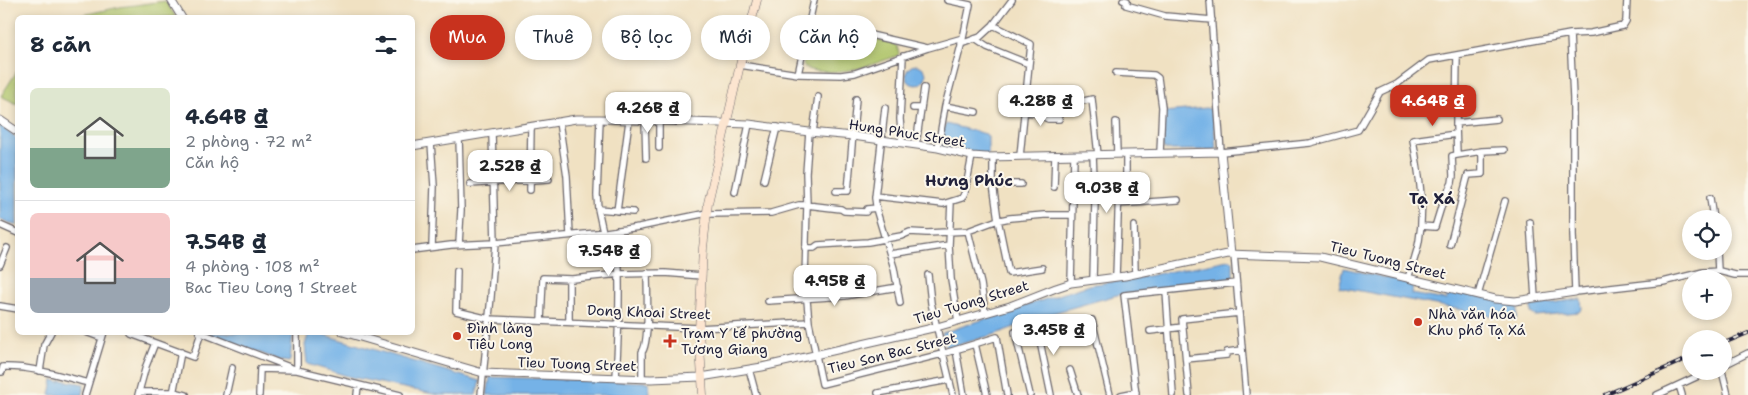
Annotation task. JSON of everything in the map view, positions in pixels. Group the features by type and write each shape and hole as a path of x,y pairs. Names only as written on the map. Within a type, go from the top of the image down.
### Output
{"main road":[{"path":"703,395 699,328 707,213 740,65 757,0"}],"street":[{"path":"171,0 180,15"},
{"path":"811,15 814,0"},
{"path":"938,148 945,106 970,5 948,0"},
{"path":"740,65 825,76 855,73 928,48 980,37 993,25 1012,0"},
{"path":"1123,0 1126,1 1126,5 1165,16 1212,20"},
{"path":"1210,0 1221,152 1236,283 1246,395"},
{"path":"1221,152 1310,143 1354,132 1360,128 1373,101 1380,92 1396,84 1427,61 1623,26 1626,21 1628,0"},
{"path":"993,25 1031,44 1028,92 1020,156"},
{"path":"1570,34 1573,98 1575,292 1663,282 1682,277"},
{"path":"877,36 928,48"},
{"path":"975,39 987,47 1029,64"},
{"path":"1457,55 1456,134 1458,155"},
{"path":"902,143 900,119 903,56"},
{"path":"798,74 801,60"},
{"path":"1116,73 1154,75 1158,78 1162,108 1160,153"},
{"path":"916,145 924,88"},
{"path":"1028,92 1073,102 1084,102 1092,99 1096,155 1093,280"},
{"path":"816,355 809,322 804,279 807,205 806,173 811,132 818,98"},
{"path":"836,191 848,190 856,99"},
{"path":"945,106 976,112"},
{"path":"885,108 876,208 890,254 900,303"},
{"path":"912,108 921,108"},
{"path":"1025,112 1037,113 1048,119 1059,119"},
{"name":"Hung Phuc Street","path":"415,146 576,119 600,119 749,124 938,148 972,156 1074,156 1221,152"},
{"path":"600,119 597,195 603,232"},
{"path":"1456,123 1497,119"},
{"path":"0,120 15,130"},
{"path":"617,211 629,121"},
{"path":"645,121 646,158"},
{"path":"659,121 659,148"},
{"path":"559,122 567,176 570,235"},
{"path":"1116,122 1117,154"},
{"path":"735,192 749,124"},
{"path":"530,190 531,127"},
{"path":"764,180 777,127"},
{"path":"481,395 495,243 492,134"},
{"path":"1408,278 1419,242 1421,226 1420,184 1413,140 1456,134"},
{"path":"459,138 461,210 459,244"},
{"path":"431,143 434,186 432,247"},
{"path":"1421,226 1435,227 1437,223 1443,201 1452,184 1452,156 1482,151 1504,150"},
{"path":"1450,245 1468,175 1482,174 1482,151"},
{"path":"1116,277 1119,182 1124,180 1126,175 1126,154"},
{"path":"876,196 943,204 962,198 965,192 972,156"},
{"path":"1054,187 1055,156"},
{"path":"1071,284 1074,156"},
{"path":"994,157 994,184 998,220 1009,273 1042,268"},
{"path":"470,184 530,182 549,179"},
{"path":"994,184 1021,184"},
{"path":"1710,198 1712,210"},
{"path":"1118,204 1178,200"},
{"path":"1478,295 1505,201"},
{"path":"951,202 949,246 951,279 958,321"},
{"path":"415,250 603,232 707,213 771,213 799,205 866,212 867,208 876,208"},
{"path":"598,209 633,212"},
{"path":"805,248 814,248 818,245 886,239 910,232 968,231 998,220 1044,215 1072,215"},
{"path":"1530,222 1535,298"},
{"path":"0,225 15,232"},
{"path":"1134,226 1135,273"},
{"path":"616,378 620,324 620,274 617,230"},
{"path":"968,231 981,284 985,313"},
{"path":"890,254 949,246"},
{"path":"0,266 7,248"},
{"name":"Tieu Tuong Street","path":"354,335 483,373 642,379 701,377 816,355 937,327 1010,306 1071,284 1232,254 1320,257 1495,299 1515,301 1575,292"},
{"name":"Dong Khoai Street","path":"458,271 456,311 489,319 699,328 809,322"},
{"path":"541,321 543,278 569,279 665,272 702,276"},
{"path":"642,379 642,352 645,348 647,325 648,273"},
{"path":"1732,274 1748,275"},
{"path":"928,275 931,303 953,395"},
{"path":"569,279 569,322"},
{"path":"1121,395 1136,393 1124,295 1236,283"},
{"path":"768,301 845,296 898,287"},
{"path":"1166,291 1173,395"},
{"path":"0,306 15,308"},
{"path":"1189,395 1182,319 1239,313"},
{"path":"1092,320 1110,395"},
{"path":"1036,322 1051,395"},
{"path":"1150,331 1183,327"},
{"path":"1015,332 1030,395"},
{"path":"40,371 44,345 49,335"},
{"path":"85,395 103,335"},
{"path":"134,335 193,356 199,335"},
{"path":"205,335 296,370 400,395"},
{"path":"296,370 297,335"},
{"name":"Tieu Son Bac Street","path":"816,355 822,384 942,354 997,337 1007,395"},
{"path":"155,343 146,366 139,394 186,395"},
{"path":"975,344 987,395"},
{"path":"956,350 964,395"},
{"path":"1186,359 1227,355 1227,352 1242,350"},
{"path":"173,394 181,352"},
{"path":"1732,360 1748,353"},
{"path":"0,372 2,372 3,366 14,366 88,383"},
{"path":"226,395 232,368"},
{"path":"259,395 260,369 296,370"},
{"path":"749,369 756,395"},
{"path":"1070,370 1078,395"},
{"path":"878,393 949,380"},
{"path":"1658,395 1690,380"},
{"path":"1724,380 1728,395"},
{"path":"1679,385 1682,395"},
{"path":"357,395 358,386"},
{"path":"375,395 384,392"}],"green space":[{"path":"165,1 175,15 82,15 120,7"},
{"path":"877,39 891,42 897,46 899,54 876,63 849,70 817,71 809,70 803,65 804,60 877,60"},
{"path":"15,74 15,103 1,96"}],"water":[{"path":"916,65 923,68 926,75 923,82 916,85 909,82 906,75 909,68"},
{"path":"1206,108 1213,110 1216,150 1166,150 1163,148 1163,114 1165,112"},
{"path":"946,124 986,134 988,137 988,155 941,147 943,129"},
{"path":"0,125 15,137 15,225 0,219"},
{"path":"1228,260 1233,261 1233,282 1117,295 1046,315 996,334 955,346 946,347 942,333 1089,285 1132,279"},
{"path":"1344,268 1413,284 1412,294 1446,300 1447,291 1518,302 1516,320 1339,287"},
{"path":"1581,299 1582,309 1579,312 1535,316 1531,313 1531,306"},
{"path":"211,335 293,335 290,360 289,362"},
{"path":"308,335 325,335 480,381 476,395 438,395 351,377 307,364 305,345"},
{"path":"490,377 649,382 650,395 487,395"},
{"path":"53,380 84,384 83,395 50,395"}],"railway":[{"path":"1732,340 1748,333"},
{"path":"1605,395 1682,361"}],"place":[{"name":"Nhà văn hóa Khu phố Tạ Xá","path":"1418,322"},
{"name":"Đình làng Tiêu Long","path":"457,336"},
{"name":"Trạm Y tế phường Tương Giang","path":"670,341"}],"district":[{"name":"Hưng Phúc","path":"969,180"},
{"name":"Tạ Xá","path":"1432,198"}]}
